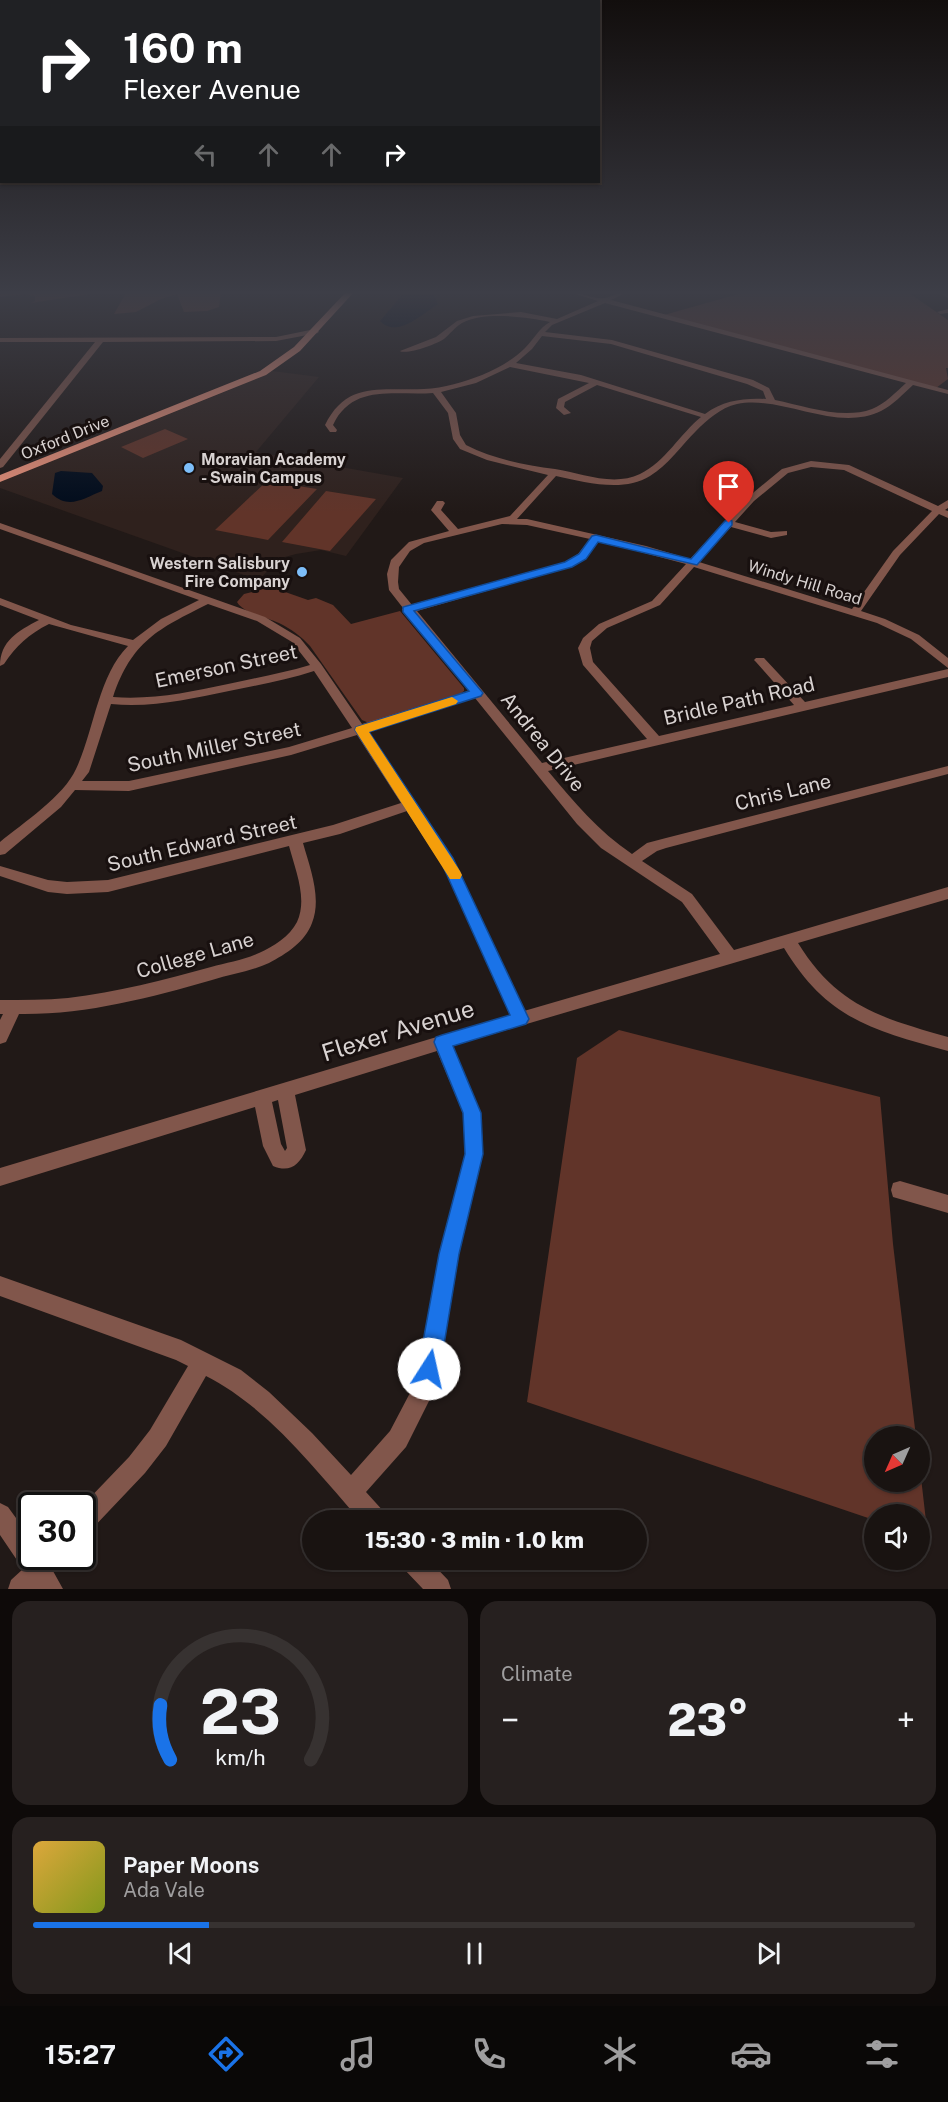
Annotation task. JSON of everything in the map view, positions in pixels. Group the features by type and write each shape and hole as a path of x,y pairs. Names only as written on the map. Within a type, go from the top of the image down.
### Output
{"main road":[{"name":"Oxford Drive","path":"0,479 253,378 275,365"}],"street":[{"path":"0,465 80,365"},
{"path":"333,430 329,424 330,420 342,404 356,396 379,391 436,391 478,378 506,365"},
{"path":"517,365 550,370 708,417"},
{"path":"692,365 762,387 769,393 771,401"},
{"path":"849,365 948,392"},
{"path":"436,391 450,410 457,438 466,450 485,458 612,482 643,477 708,417 729,404 744,401 771,401 831,413 864,414 880,408 912,382"},
{"path":"567,413 560,408 561,401 595,383"},
{"path":"655,740 618,696 591,669 584,655 587,640 596,630 656,603 751,499 785,471 795,466 811,464 836,465 853,469 948,515"},
{"name":"Andrea Drive","path":"555,472 517,515 503,522 414,544 397,559 391,574 391,582 398,598 407,610 593,832 687,898 730,956"},
{"path":"440,503 436,510 456,532"},
{"path":"855,612 896,550 948,503"},
{"name":"Windy Hill Road","path":"503,522 527,522 596,538 693,563 855,612 903,631 948,664"},
{"path":"729,523 771,535 784,533"},
{"path":"0,526 277,626 296,640 317,666 361,730 460,884 520,1019"},
{"path":"407,610 569,564 582,556 596,538"},
{"path":"0,850 43,815 74,785 87,762 119,664 135,644 165,621 208,600"},
{"path":"0,601 88,634 135,644"},
{"path":"0,662 18,638 48,620"},
{"path":"760,660 802,706"},
{"name":"Emerson Street","path":"107,700 141,702 177,699 279,678 317,666"},
{"name":"Bridle Path Road","path":"540,768 948,673"},
{"name":"South Miller Street","path":"74,785 108,787 150,782 291,751 477,693"},
{"name":"Chris Lane","path":"632,861 652,847 948,770"},
{"name":"South Edward Street","path":"0,871 48,886 87,888 128,881 295,841 355,825 410,805"},
{"name":"College Lane","path":"7,1007 81,1004 119,998 262,959 276,952 303,928 310,908 310,897 295,841"},
{"name":"Flexer Avenue","path":"0,1177 442,1042 948,893"},
{"path":"787,939 811,976 823,989 855,1013 882,1025 948,1044"},
{"path":"0,1037 7,1007"},
{"path":"351,1492 399,1439 421,1395 429,1369 449,1254 474,1154 472,1113 442,1042"},
{"path":"262,1097 274,1152 280,1160 290,1160 297,1150 285,1090"},
{"path":"900,1190 948,1204"},
{"path":"0,1286 181,1351 233,1378 261,1400 304,1441 368,1510"},
{"path":"96,1508 137,1465 158,1438 203,1361"},
{"path":"0,1515 46,1572 20,1589"},
{"path":"422,1570 439,1589"}],"shaded area":[{"path":"851,365 948,365 946,368 948,379 936,388"},
{"name":"Moravian Academy - Swain Campus","path":"272,371 319,377 256,452 403,478 346,556 321,550 263,563 264,568 268,571 258,580 0,488 0,482"},
{"path":"165,429 188,439 143,458 121,447"},
{"path":"267,481 317,489 268,540 215,530"},
{"path":"326,491 376,499 330,551 282,542"},
{"path":"271,587 308,600 316,598 333,605 351,624 400,611 464,688 464,691 459,695 369,723 362,720 303,639 279,623 245,610 237,602 244,594"},
{"path":"619,1030 880,1097 893,1244 915,1426 864,1426 864,1492 923,1492 924,1504 864,1504 864,1517 527,1402 577,1058"}],"water":[{"path":"61,471 92,473 103,486 102,491 77,501 58,499 52,494 55,473"}],"slow traffic":[{"path":"452,701 361,730 455,875"}],"place":[{"name":"Moravian Academy - Swain Campus","path":"189,468"},
{"name":"Western Salisbury Fire Company","path":"302,572"}],"route":[{"path":"429,1369 449,1254 474,1154 475,1133 472,1113 442,1042 520,1019 448,862 361,730 477,693 407,610 569,564 587,552 596,538 646,549 693,563 729,523"}]}
